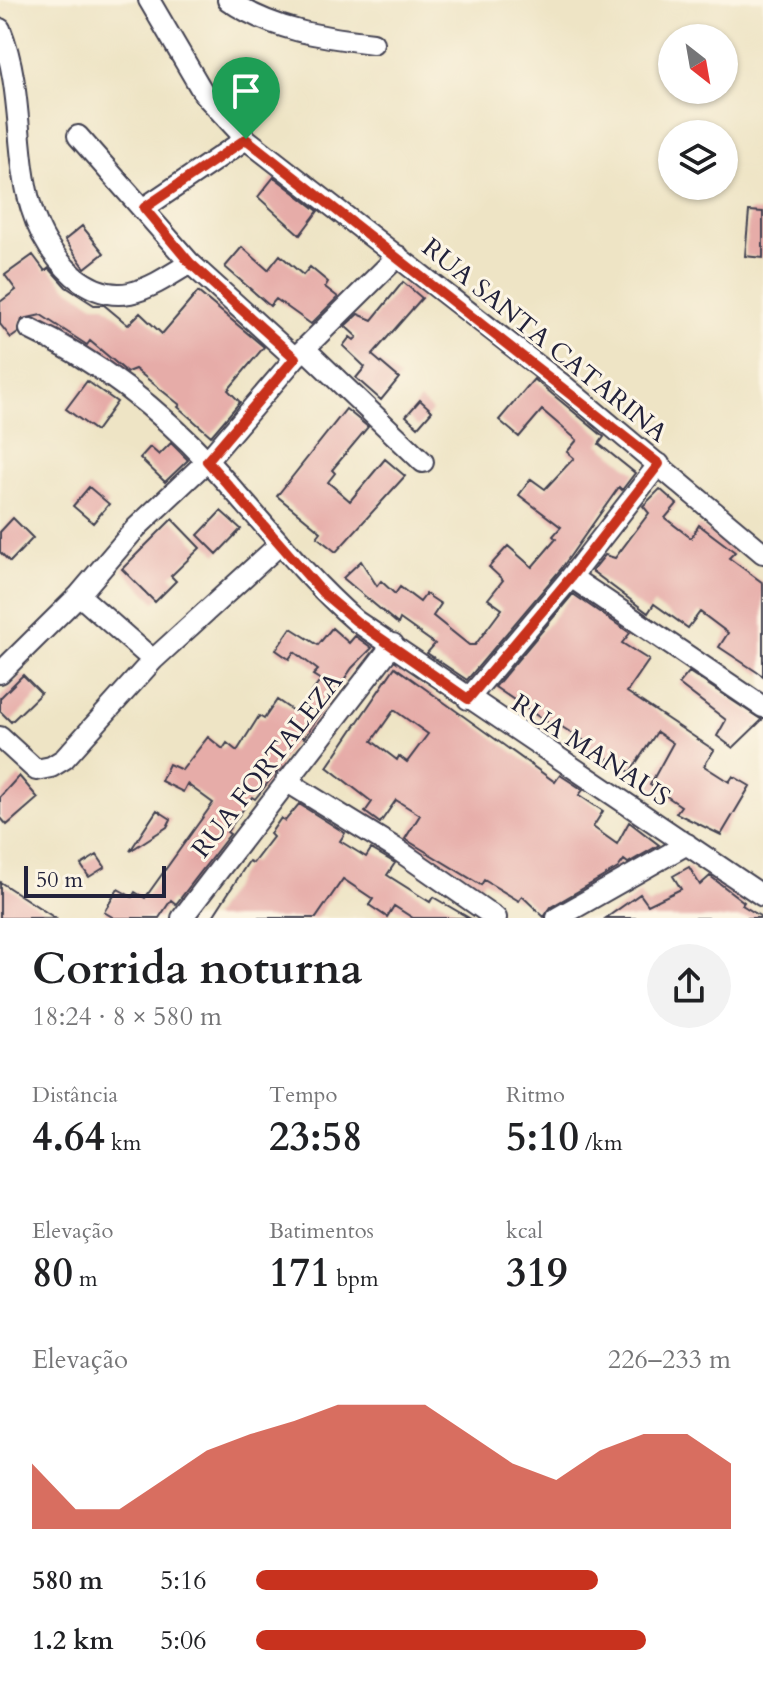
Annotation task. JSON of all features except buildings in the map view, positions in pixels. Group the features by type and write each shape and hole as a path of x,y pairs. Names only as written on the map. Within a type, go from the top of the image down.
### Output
{"street":[{"path":"149,0 204,94 246,139 398,256"},
{"path":"228,0 249,14 278,26 309,35 373,43"},
{"path":"0,29 11,75 25,197 33,226 50,253 96,292 116,296 149,286 190,263"},
{"path":"78,136 190,263 300,353 423,462"},
{"path":"144,208 246,139"},
{"name":"RUA SANTA CATARINA","path":"0,673 79,595 136,528 207,461 300,353 398,256 659,464 763,553"},
{"name":"RUA MANAUS","path":"30,329 88,359 207,461 323,593 356,621 763,896"},
{"path":"468,699 571,577 659,464"},
{"path":"0,737 36,770 51,767 64,759 153,660 280,544"},
{"path":"571,577 763,707"},
{"path":"79,595 153,660"},
{"name":"RUA FORTALEZA","path":"185,917 393,644"},
{"path":"286,781 398,850 496,918"},
{"path":"557,918 687,844"}],"route":[{"path":"246,139 564,386 659,464 571,577 468,699 356,621 323,593 207,461 295,358 190,263 144,208 246,139"}]}
